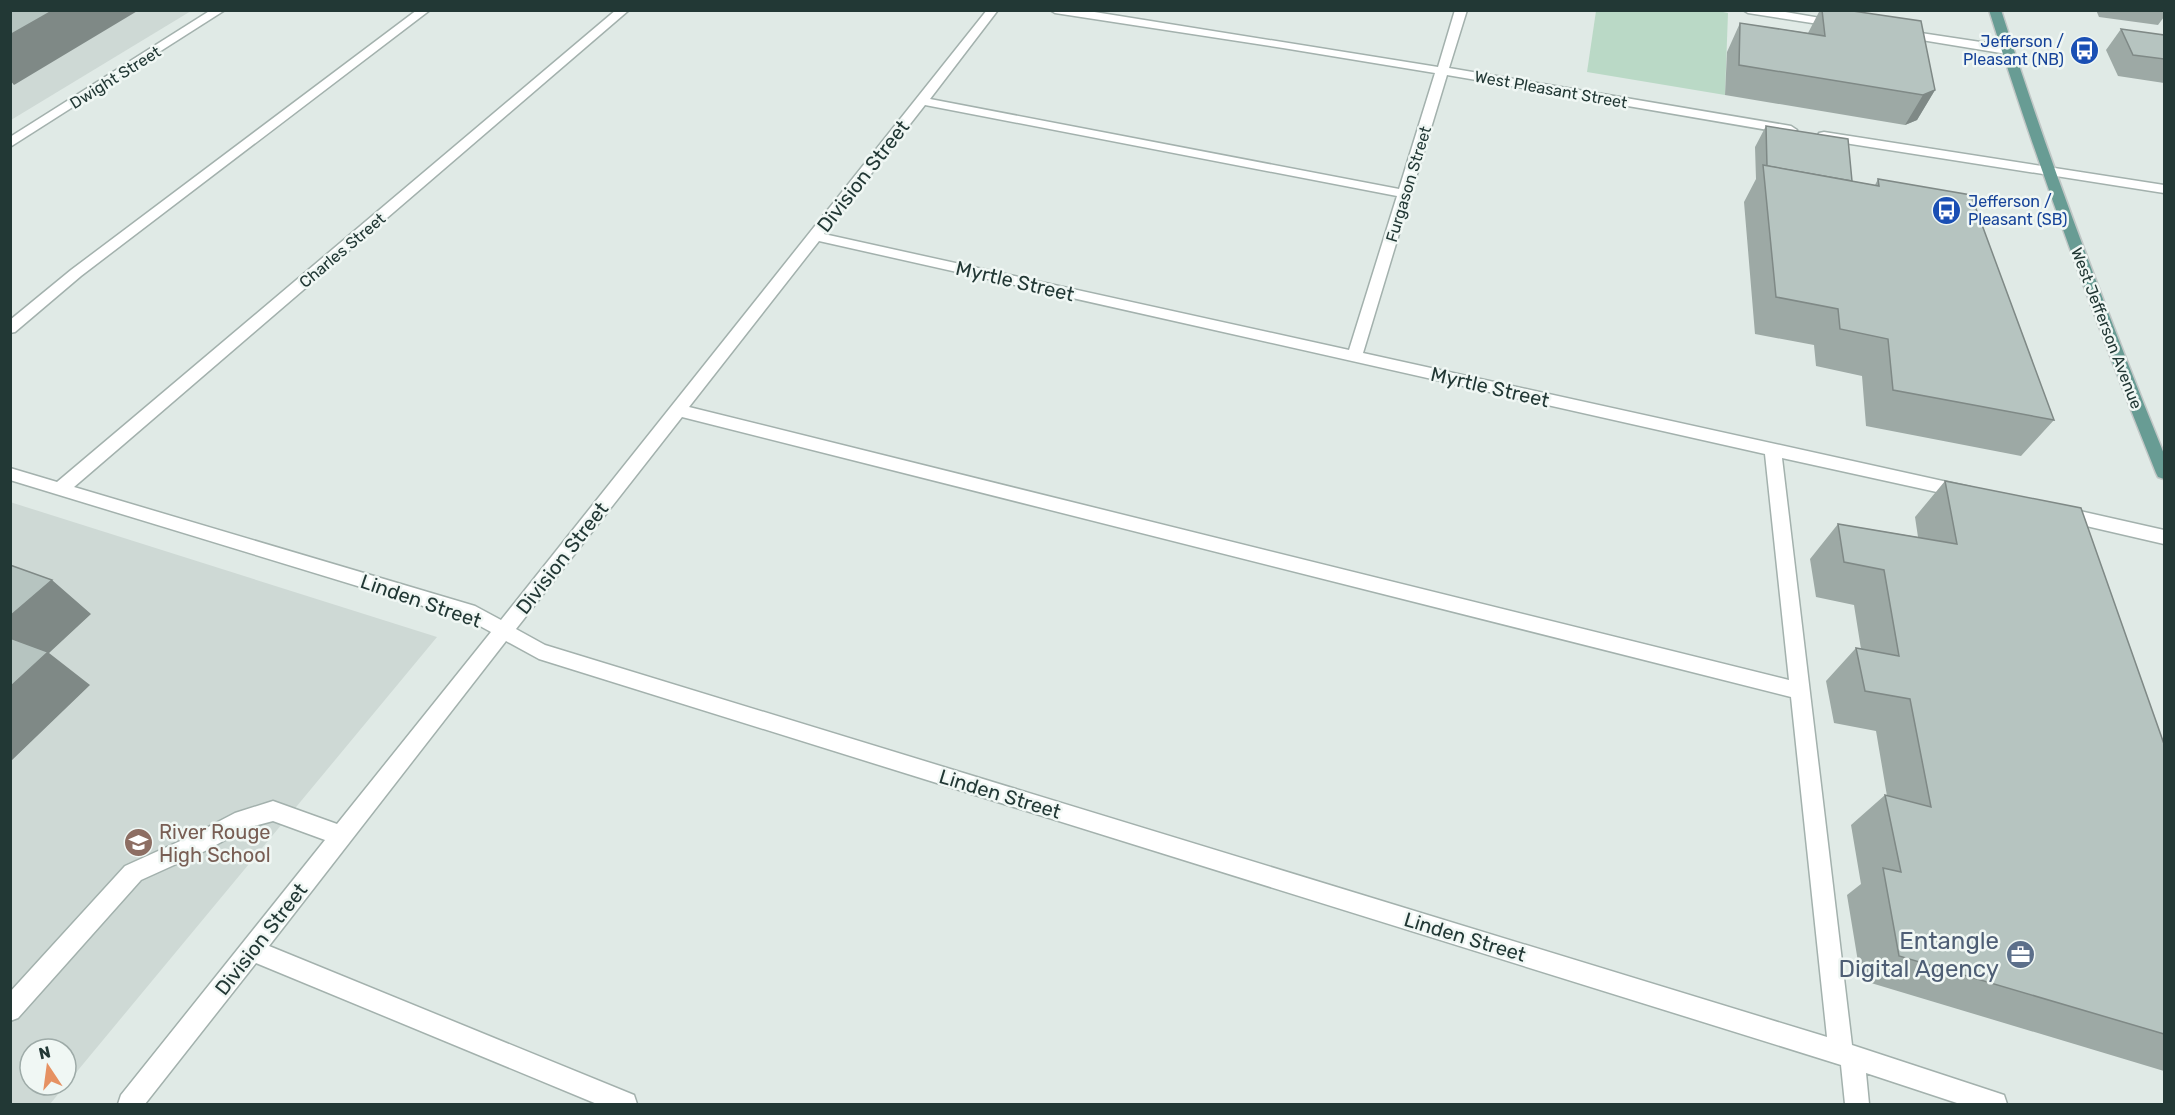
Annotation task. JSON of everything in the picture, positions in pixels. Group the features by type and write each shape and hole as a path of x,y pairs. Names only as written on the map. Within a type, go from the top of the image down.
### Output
{"main road":[{"name":"West Jefferson Avenue","path":"1995,10 2047,170 2105,328 2160,452 2164,473"}],"street":[{"name":"Dwight Street","path":"10,142 220,10"},
{"path":"10,328 76,273 425,10"},
{"name":"Charles Street","path":"60,489 624,10"},
{"name":"Division Street","path":"130,1104 993,10"},
{"name":"West Pleasant Street","path":"1055,10 2164,189"},
{"name":"Furgason Street","path":"1354,357 1461,10"},
{"path":"1748,10 1854,27"},
{"path":"1890,32 2007,50"},
{"path":"922,101 1405,194"},
{"name":"Myrtle Street","path":"815,236 1980,496"},
{"path":"678,410 1800,691"},
{"path":"1773,450 1800,691 1846,1055 1857,1104"},
{"name":"Linden Street","path":"10,474 475,614 503,632 550,655 1846,1055 1995,1104"},
{"path":"2049,511 2164,537"},
{"path":"10,1010 133,873 242,820 273,811 342,836"},
{"path":"252,950 626,1104"}],"shaded area":[{"path":"11,11 191,11 11,120"},
{"name":"River Rouge High School","path":"10,502 437,637 78,1071 78,1037 18,1037 18,1097 56,1097 50,1104 11,1104"}],"green space":[{"path":"1713,10 1728,13 1725,95 1587,72 1596,11"}],"building":[{"path":"10,10 54,10 10,35"},
{"path":"1822,10 1846,10 1921,21 1935,90 1923,95 1739,65 1740,23 1825,36"},
{"path":"2121,29 2164,35 2164,59 2133,55"},
{"path":"1766,126 1848,139 1852,181 1767,166"},
{"path":"1763,165 1879,186 1878,179 1971,195 2054,420 1893,390 1888,339 1840,329 1838,309 1776,297"},
{"path":"1945,481 2081,508 2164,744 2164,1034 1899,956 1883,868 1901,872 1885,795 1931,807 1910,699 1865,691 1856,648 1899,656 1884,570 1844,562 1838,524 1957,544"},
{"path":"10,565 52,580 10,616"},
{"path":"10,638 48,652 10,687"}],"place":[{"name":"Jefferson / Pleasant (NB)","path":"2085,50"},
{"name":"Jefferson / Pleasant (SB)","path":"1947,210"},
{"name":"River Rouge High School","path":"138,843"},
{"name":"Entangle Digital Agency","path":"2020,955"}]}
